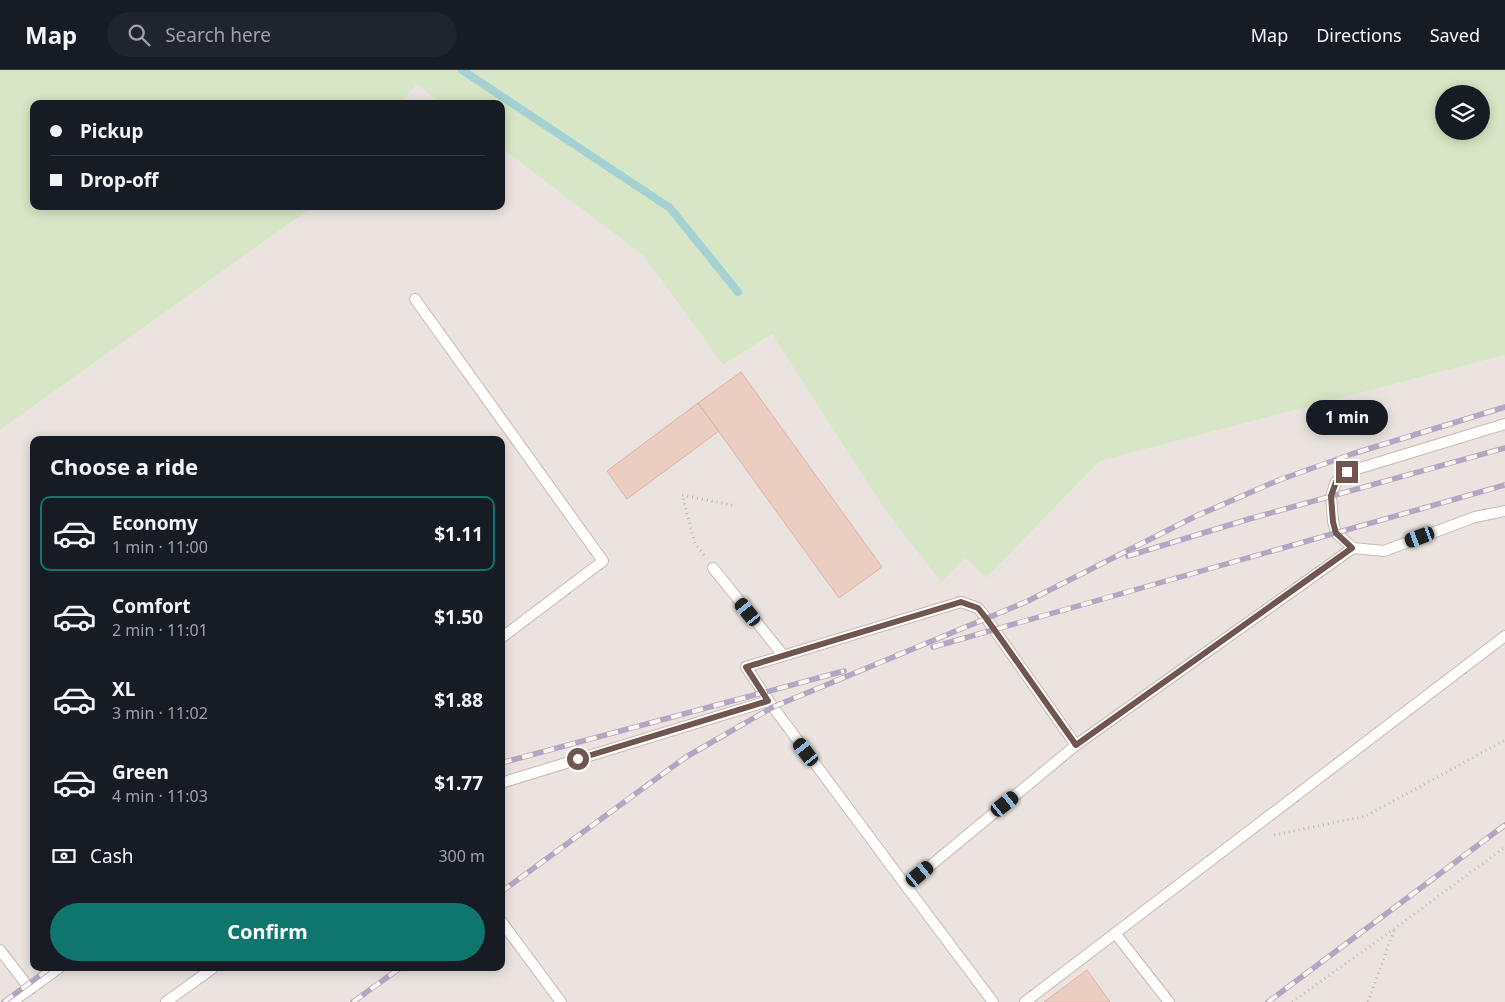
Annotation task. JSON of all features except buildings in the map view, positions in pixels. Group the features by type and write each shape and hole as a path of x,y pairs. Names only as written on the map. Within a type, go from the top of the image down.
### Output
{"lane":[{"path":"416,299 603,561 505,635"},
{"path":"1352,548 1336,533 1331,496 1336,482 1347,472 1505,424"},
{"path":"906,886 1076,745 1352,548 1384,550 1475,517 1505,511"},
{"path":"713,568 783,655"},
{"path":"993,1002 768,701 746,667 961,602 978,608 1076,745"},
{"path":"1025,1002 1505,636"},
{"path":"505,782 768,701"},
{"path":"505,926 561,1002"},
{"path":"1115,933 1169,1002"},
{"path":"0,950 30,988"},
{"path":"12,1002 55,971"},
{"path":"166,1002 209,971"}],"path":[{"path":"713,568 695,543 682,495 736,506"},
{"path":"1266,841 1274,835 1366,816 1505,740"},
{"path":"1292,1002 1505,847"},
{"path":"1368,1002 1394,929"}],"shaded area":[{"path":"416,83 438,100 403,100"},
{"path":"505,151 643,255 723,365 772,334 965,558 986,578 1100,461 1505,355 1505,1002 0,1002 0,430 308,210 505,210"}],"green space":[{"path":"0,70 1505,70 1505,355 1100,461 986,578 965,558 941,582 884,508 772,334 723,365 643,255 505,151 505,100 438,100 416,84 403,100 30,100 30,210 308,210 0,430"}],"waterway":[{"path":"462,70 670,208 738,292"}],"railway":[{"path":"505,889 686,757 773,707 1028,601 1194,517 1279,480 1352,454 1505,407"},
{"path":"1128,556 1249,519 1505,448"},
{"path":"933,647 1505,485"},
{"path":"505,762 844,671"},
{"path":"1268,1002 1505,825"},
{"path":"4,1002 46,971"},
{"path":"353,1002 396,971"}],"route":[{"path":"578,759 768,701 746,667 961,602 978,608 1076,745 1352,548 1336,533 1331,496 1336,482 1347,472"}]}
